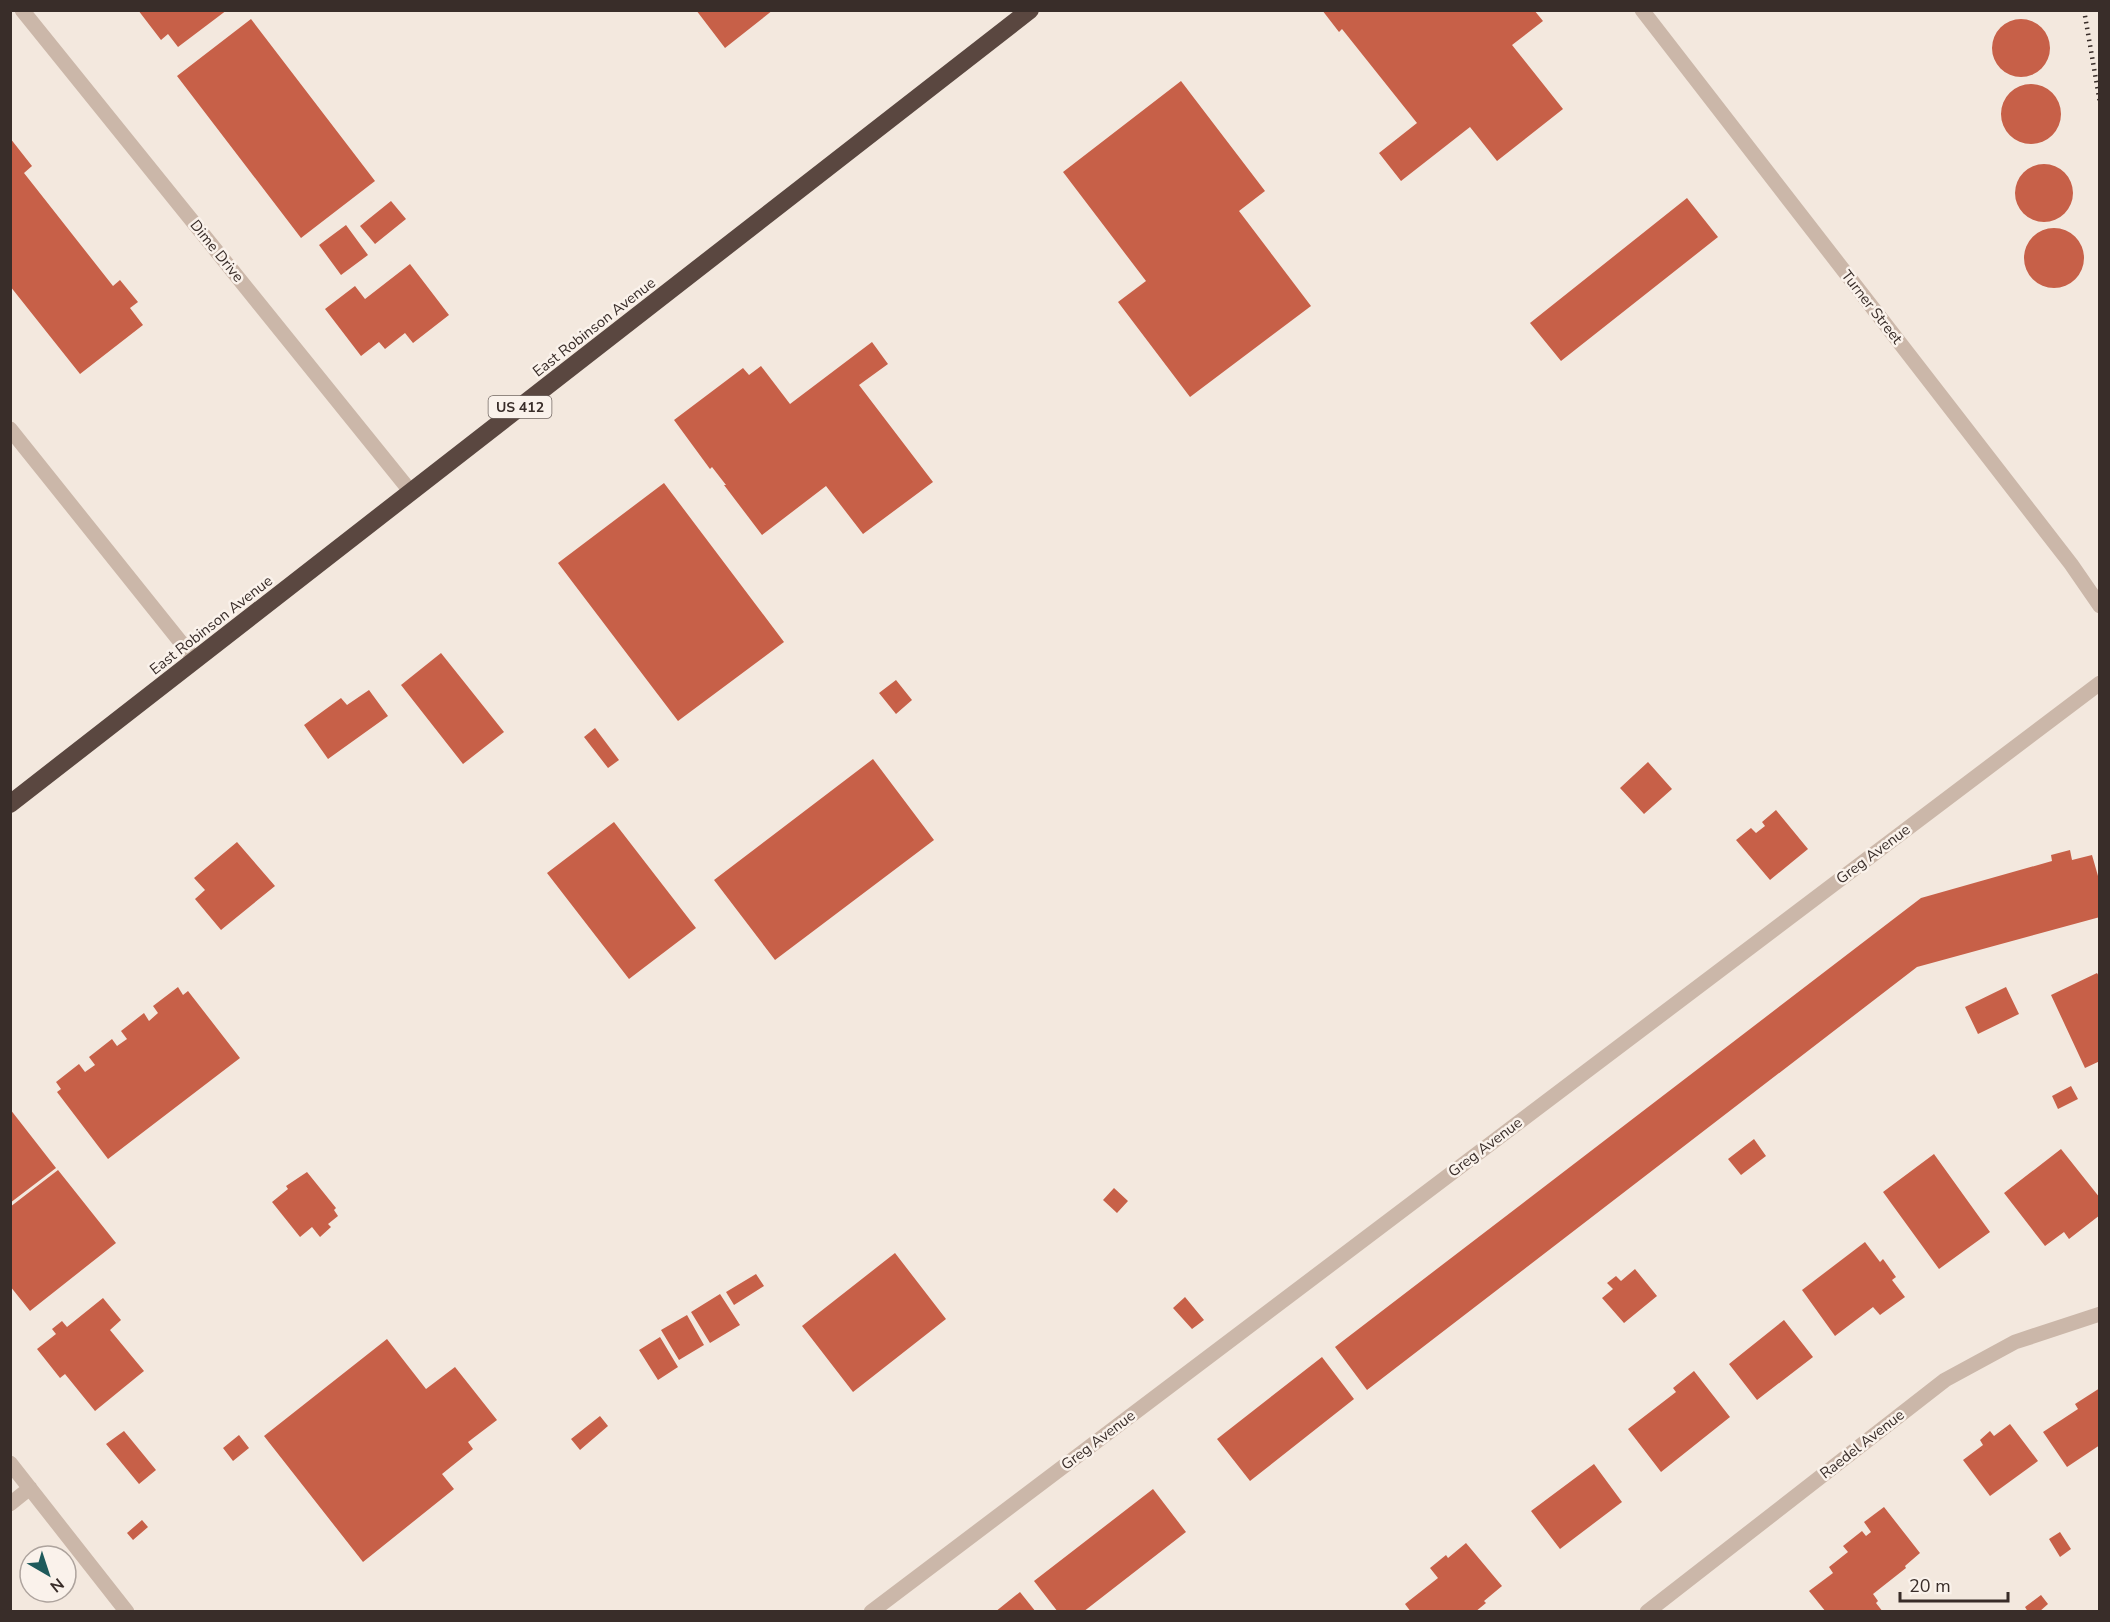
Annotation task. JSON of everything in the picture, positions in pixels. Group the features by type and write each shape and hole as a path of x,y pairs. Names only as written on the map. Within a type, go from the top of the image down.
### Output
{"highway":[{"name":"East Robinson Avenue","path":"10,804 1030,10"}],"street":[{"name":"Dime Drive","path":"22,10 411,492"},
{"name":"Turner Street","path":"1642,10 2071,564 2100,606"},
{"path":"10,429 195,660"},
{"path":"10,455 23,445"},
{"name":"Greg Avenue","path":"872,1611 2100,682"},
{"name":"Raedel Avenue","path":"1647,1611 1945,1380 2015,1342 2100,1314"},
{"path":"10,1463 127,1611"},
{"path":"10,1504 30,1488"}],"building":[{"path":"138,10 227,10 178,47 168,34 161,40"},
{"path":"696,10 773,10 725,48"},
{"path":"1322,10 1534,10 1543,21 1512,45 1563,109 1497,161 1470,127 1401,181 1379,153 1417,123 1342,29 1339,32"},
{"path":"251,19 375,181 301,238 177,76"},
{"path":"2015,19 2027,19 2042,27 2050,42 2050,54 2042,69 2027,77 2015,77 2000,69 1992,54 1992,42 2000,27"},
{"path":"1181,81 1265,191 1239,211 1311,306 1190,397 1118,302 1146,281 1063,172"},
{"path":"2031,84 2048,89 2056,97 2061,114 2056,131 2048,139 2031,144 2014,139 2006,131 2001,114 2006,97 2014,89"},
{"path":"10,138 32,166 24,173 113,286 120,280 138,302 130,308 143,325 80,374 10,286"},
{"path":"2038,164 2050,164 2065,172 2073,187 2073,199 2065,214 2050,222 2038,222 2023,214 2015,199 2015,187 2023,172"},
{"path":"1687,198 1718,237 1561,361 1530,323"},
{"path":"391,201 406,219 375,244 360,226"},
{"path":"346,225 368,255 341,275 319,245"},
{"path":"2054,228 2075,237 2084,258 2075,279 2054,288 2033,279 2024,258 2033,237"},
{"path":"410,264 449,315 413,343 405,333 385,349 379,342 361,356 325,309 355,286 365,299"},
{"path":"872,342 888,364 859,385 933,482 863,534 826,486 762,535 674,420 743,368 749,375 761,366 790,404"},
{"path":"664,483 784,642 678,721 558,563"},
{"path":"441,653 504,732 463,764 401,685"},
{"path":"896,680 912,700 896,714 879,693"},
{"path":"369,690 388,716 328,759 304,725 341,698 347,705"},
{"path":"595,728 619,760 608,768 584,737"},
{"path":"873,759 934,840 775,960 714,880"},
{"path":"1648,762 1672,789 1644,814 1620,788"},
{"path":"1776,810 1808,849 1770,880 1736,840 1751,828 1756,833 1765,826 1762,822"},
{"path":"614,822 696,928 629,979 547,873"},
{"path":"237,842 275,886 221,930 195,899 205,890 194,878"},
{"path":"2070,850 2072,860 2092,855 2100,883 2100,917 1917,967 1367,1390 1335,1347 1921,898 2052,861 2051,855"},
{"path":"2097,973 2100,978 2100,1061 2085,1068 2051,995"},
{"path":"178,987 183,995 188,991 240,1058 108,1159 57,1092 61,1089 56,1082 79,1064 85,1072 95,1065 89,1057 112,1039 117,1046 127,1039 121,1031 144,1013 149,1021 158,1013 153,1006"},
{"path":"2006,987 2019,1014 1978,1034 1965,1007"},
{"path":"2071,1086 2078,1099 2058,1109 2052,1096"},
{"path":"10,1109 56,1168 10,1203"},
{"path":"1754,1139 1766,1156 1741,1175 1728,1159"},
{"path":"2061,1149 2100,1198 2100,1215 2069,1239 2064,1232 2045,1246 2004,1193"},
{"path":"1934,1154 1990,1232 1939,1269 1883,1192"},
{"path":"58,1170 116,1243 30,1311 10,1286 10,1207"},
{"path":"307,1172 336,1208 334,1210 338,1216 328,1224 331,1227 320,1237 312,1227 300,1237 272,1202 288,1189 286,1186"},
{"path":"1114,1188 1128,1201 1117,1213 1103,1200"},
{"path":"1865,1242 1880,1262 1883,1259 1896,1277 1892,1280 1905,1297 1880,1315 1873,1307 1835,1336 1802,1290"},
{"path":"895,1253 946,1319 853,1392 802,1326"},
{"path":"1635,1269 1657,1296 1624,1323 1602,1298 1613,1289 1607,1283 1616,1276 1621,1281"},
{"path":"756,1274 764,1286 734,1305 726,1292"},
{"path":"720,1294 740,1325 710,1343 691,1312"},
{"path":"1185,1297 1204,1320 1192,1329 1173,1308"},
{"path":"103,1298 121,1320 110,1330 144,1371 95,1411 65,1374 60,1378 37,1349 56,1334 52,1329 62,1321 67,1327"},
{"path":"687,1315 704,1345 679,1360 661,1330"},
{"path":"1784,1320 1813,1357 1757,1400 1729,1364"},
{"path":"660,1337 678,1367 658,1380 639,1350"},
{"path":"387,1339 426,1389 455,1367 497,1420 468,1442 473,1449 442,1474 454,1489 363,1562 264,1436"},
{"path":"1322,1357 1354,1399 1250,1481 1217,1439"},
{"path":"1694,1371 1730,1417 1661,1472 1628,1429 1676,1392 1673,1388"},
{"path":"2100,1388 2100,1445 2067,1467 2043,1432 2078,1409 2075,1404"},
{"path":"600,1416 608,1426 580,1450 571,1439"},
{"path":"2010,1424 2038,1461 1990,1496 1963,1460 1983,1445 1980,1440 1990,1431 1994,1436"},
{"path":"124,1431 156,1470 139,1484 106,1444"},
{"path":"239,1435 249,1448 233,1461 223,1448"},
{"path":"1594,1464 1622,1502 1560,1549 1531,1511"},
{"path":"1153,1489 1186,1532 1083,1612 1058,1612 1034,1581"},
{"path":"1884,1507 1920,1553 1905,1566 1906,1568 1873,1594 1883,1612 1826,1612 1809,1591 1833,1573 1829,1567 1848,1552 1843,1546 1862,1531 1866,1536 1871,1532 1864,1522"},
{"path":"142,1520 148,1527 133,1540 127,1533"},
{"path":"2060,1532 2071,1549 2060,1557 2049,1539"},
{"path":"1466,1543 1502,1586 1475,1612 1411,1612 1405,1604 1438,1578 1430,1568 1446,1555 1448,1558"},
{"path":"1020,1592 1036,1612 995,1612"},
{"path":"2041,1595 2048,1604 2039,1612 2028,1612 2025,1607"}],"railway":[{"path":"2084,10 2100,103"}]}
